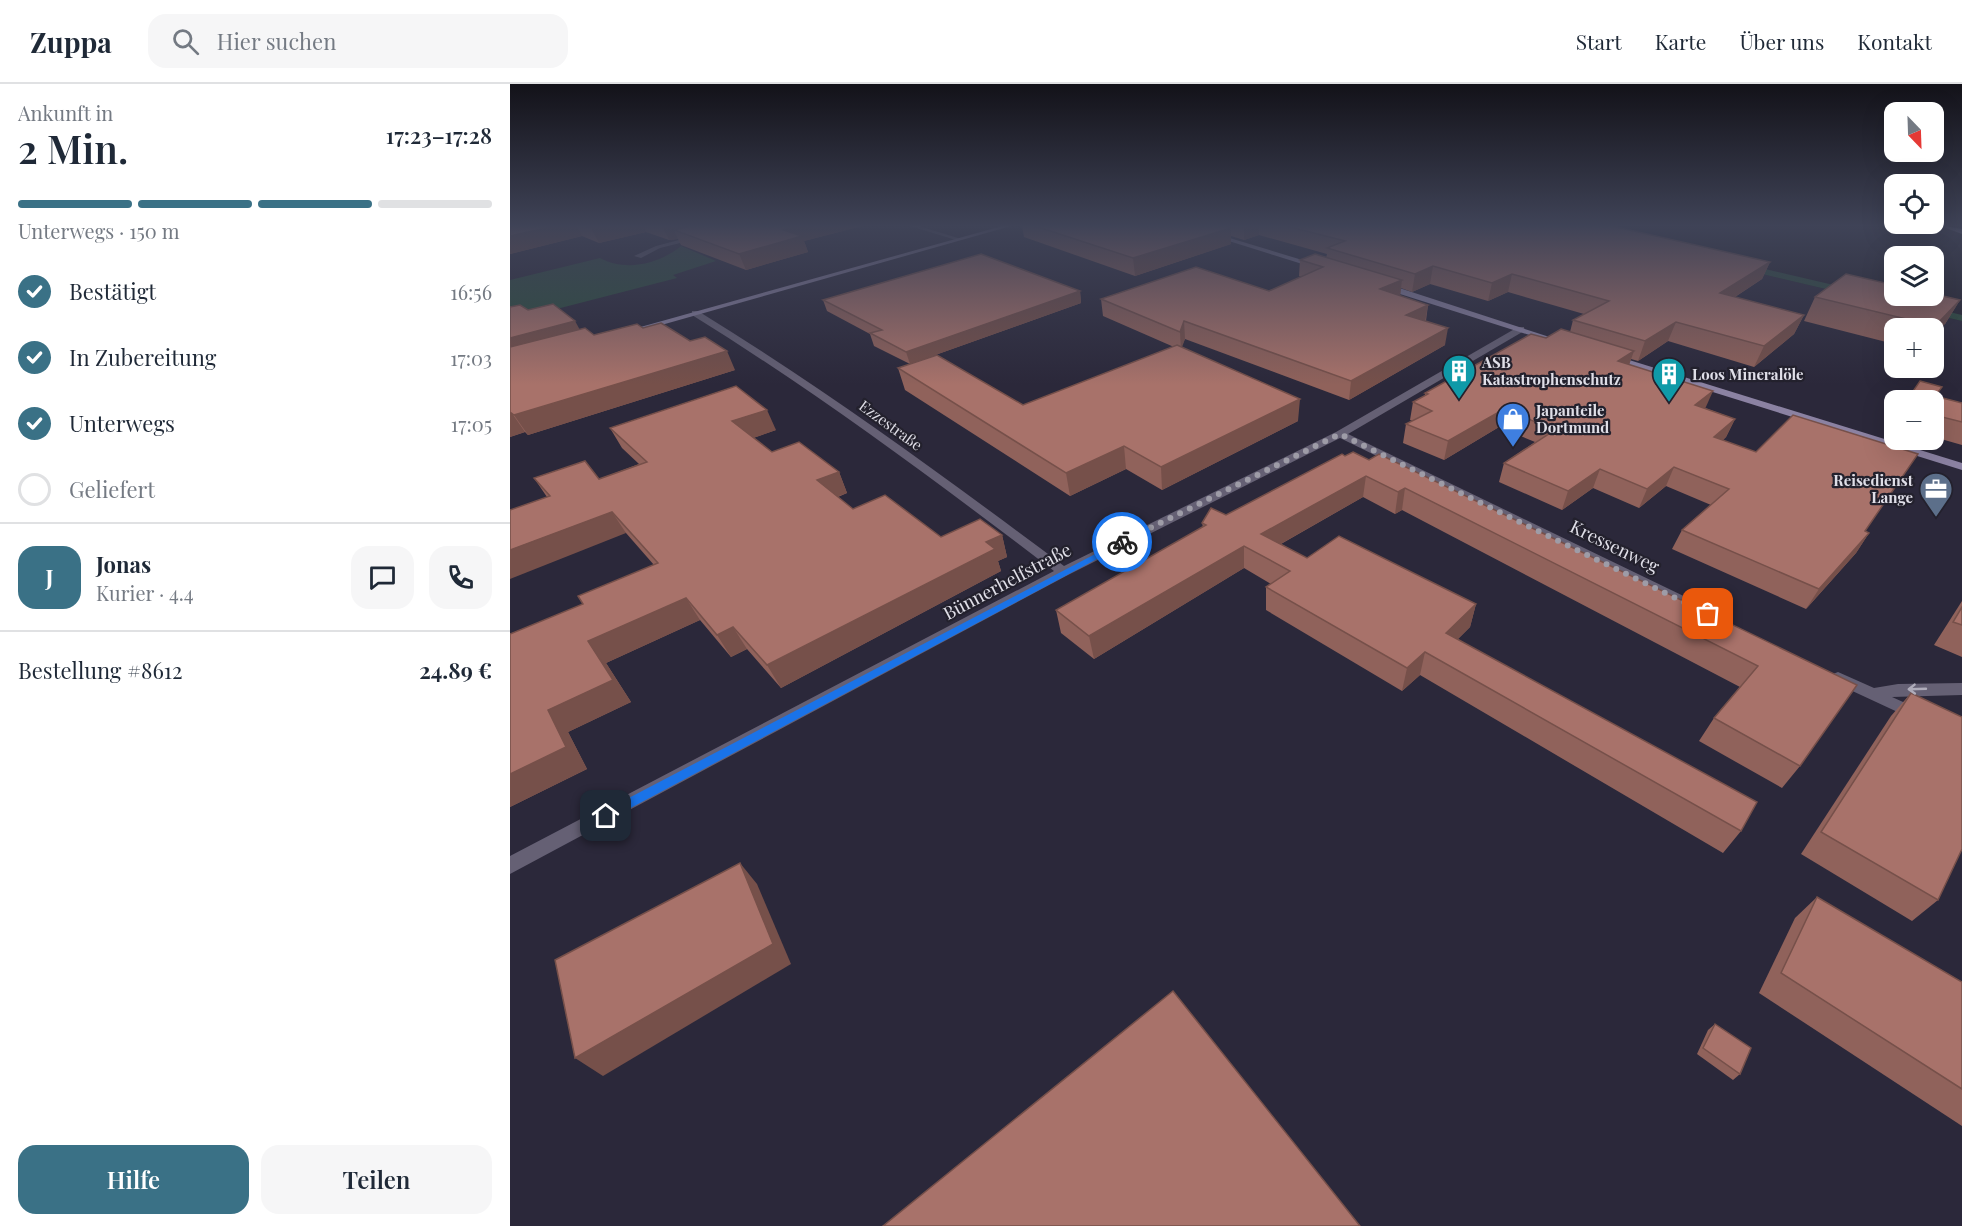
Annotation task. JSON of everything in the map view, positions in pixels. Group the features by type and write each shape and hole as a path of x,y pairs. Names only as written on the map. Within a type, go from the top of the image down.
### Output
{"street":[{"path":"616,335 816,279"},
{"path":"1377,284 1574,346"},
{"name":"Ezzestraße","path":"694,313 862,422 1063,572"},
{"name":"Bünnerhelfstraße","path":"510,866 1063,572 1340,434 1521,329"},
{"path":"1595,353 1962,467"},
{"name":"Kressenweg","path":"1340,434 1729,624"},
{"path":"1821,669 1931,722"},
{"path":"1872,694 1898,690 1962,689"}],"shaded area":[{"path":"510,279 1785,279 1884,303 1884,306 1898,306 1962,321 1962,1226 510,1226"}],"green space":[{"path":"513,279 672,279 510,321 510,280"},
{"path":"1785,279 1809,279 1884,297 1884,303"},
{"path":"1898,306 1923,306 1962,315 1962,321"}],"building":[{"path":"894,279 1049,279 1080,291 906,352 870,333 882,330 823,300"},
{"path":"1160,279 1233,279 1269,291 1295,279 1400,279 1402,280 1380,289 1428,305 1406,315 1448,328 1351,381 1184,321 1180,332 1101,299"},
{"path":"1479,279 1500,279 1492,283"},
{"path":"1531,279 1742,279 1720,293 1804,315 1764,346 1676,322 1645,341 1573,320 1609,301"},
{"path":"1839,279 1869,279 1884,283 1884,306 1944,306 1944,296 1960,300 1943,318 1902,318 1815,297"},
{"path":"553,304 575,321 510,338 510,307 520,305 528,310"},
{"path":"661,323 690,341 705,337 727,351 514,415 510,412 510,347 585,328 594,335 637,324 643,328"},
{"path":"1561,329 1634,351 1618,361 1713,391 1695,405 1735,419 1714,437 1756,452 1793,415 1884,443 1884,450 1905,450 1918,454 1865,531 1869,533 1819,589 1682,530 1729,489 1674,467 1647,489 1600,469 1568,491 1504,463 1555,430 1504,409 1448,441 1406,424 1432,411 1413,402 1428,394 1425,393 1531,334 1546,338"},
{"path":"1177,345 1300,399 1161,467 1124,446 1066,473 898,368 937,355 1023,405"},
{"path":"1920,381 1942,387 1940,390 1914,390"},
{"path":"736,386 767,410 732,421 772,452 799,442 839,472 817,480 853,509 885,495 941,537 980,519 1002,535 986,542 995,549 767,665 733,627 717,635 686,598 588,641 613,680 548,710 566,747 510,774 510,634 583,604 578,596 658,563 612,512 510,550 510,510 550,496 534,478 585,461 599,479 647,462 610,428"},
{"path":"1944,398 1962,403 1962,422 1944,418"},
{"path":"1353,452 1369,460 1379,454 1857,685 1800,766 1714,718 1758,666 1405,488 1398,492 1366,476 1261,534 1307,558 1339,536 1476,604 1446,633 1757,802 1741,831 1425,652 1407,668 1266,587 1290,571 1244,546 1089,636 1056,610 1206,525 1202,523 1211,508 1226,515 1342,454 1345,456"},
{"path":"1962,607 1962,625 1953,622"},
{"path":"1911,693 1962,717 1962,849 1938,900 1821,832"},
{"path":"740,863 773,944 575,1058 555,960"},
{"path":"1817,897 1962,982 1962,1089 1781,973"},
{"path":"1173,991 1360,1226 883,1226"},
{"path":"1715,1024 1751,1048 1740,1074 1703,1048"}],"way so far":[{"path":"1122,542 1340,434 1708,614"}],"place":[{"name":"ASB Katastrophenschutz","path":"1459,400"},
{"name":"Loos Mineralöle","path":"1669,403"},
{"name":"Japanteile Dortmund","path":"1513,448"},
{"name":"Reisedienst Lange","path":"1936,518"}],"route":[{"path":"606,816 1122,542"}]}
